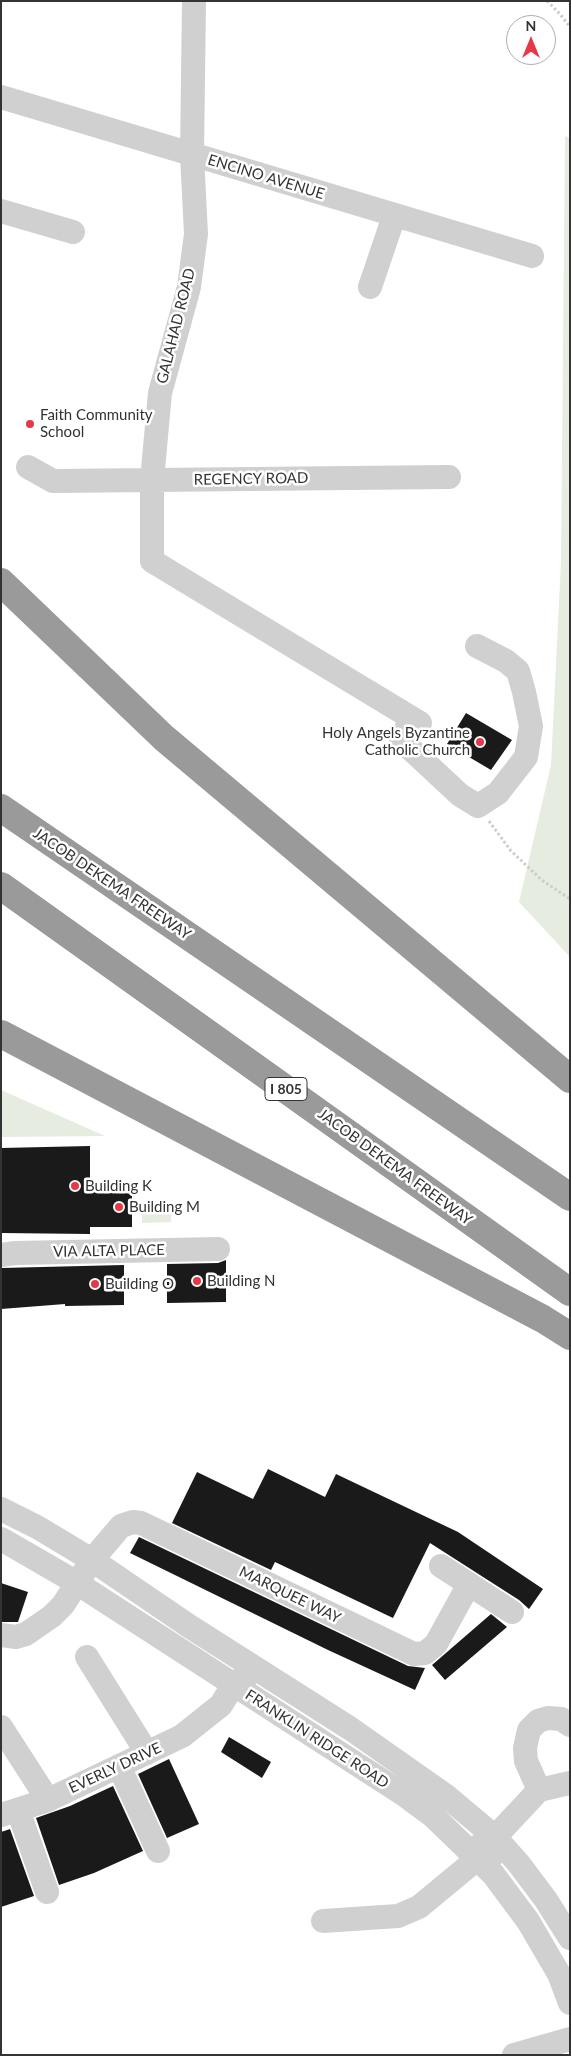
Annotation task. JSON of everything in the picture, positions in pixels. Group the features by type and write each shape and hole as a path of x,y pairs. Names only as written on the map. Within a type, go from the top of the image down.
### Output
{"highway":[{"path":"1,582 164,738 570,1080"},
{"name":"JACOB DEKEMA FREEWAY","path":"1,808 570,1197"},
{"name":"JACOB DEKEMA FREEWAY","path":"1,886 570,1292"},
{"path":"1,1034 543,1319 570,1336"}],"street":[{"name":"GALAHAD ROAD","path":"194,1 192,155 196,234 188,287 160,393 152,480 152,561 416,720 401,740 460,796 478,806"},
{"name":"ENCINO AVENUE","path":"1,97 532,256"},
{"path":"1,211 73,232"},
{"path":"370,287 394,216"},
{"name":"REGENCY ROAD","path":"28,467 53,481 449,476"},
{"path":"478,646 506,661 518,672 531,726 526,758 498,793 478,806"},
{"name":"VIA ALTA PLACE","path":"1,1255 42,1252 218,1249"},
{"name":"FRANKLIN RIDGE ROAD","path":"1,1509 37,1527 92,1560 313,1704 445,1795 495,1837 519,1864 546,1900 570,1938"},
{"name":"MARQUEE WAY","path":"92,1560 121,1526 133,1522 141,1523 414,1654 425,1653 436,1644 469,1584"},
{"path":"8,1542 27,1545 68,1569 78,1570 92,1560"},
{"name":"FRANKLIN RIDGE ROAD","path":"8,1542 77,1583 406,1796 433,1816 493,1874 528,1921 559,1974 570,2003"},
{"path":"1,1635 16,1637 26,1634 39,1626 63,1605 92,1560"},
{"path":"441,1566 512,1612"},
{"path":"77,1583 93,1576 105,1581 137,1603 146,1607 163,1608"},
{"path":"87,1657 147,1753"},
{"path":"233,1685 241,1679 254,1680 299,1706 313,1704"},
{"name":"EVERLY DRIVE","path":"10,1812 48,1800 182,1736 221,1705 233,1685"},
{"path":"539,1790 526,1761 525,1748 529,1730 538,1721 548,1718 561,1719 570,1725"},
{"path":"1,1727 48,1800"},
{"path":"119,1766 158,1851"},
{"path":"433,1816 443,1819 473,1841 485,1844 495,1837 539,1790 570,1783"},
{"path":"10,1812 48,1892"},
{"path":"322,1921 398,1916 420,1907 476,1858 487,1855 498,1857 526,1891 546,1900"},
{"path":"514,2055 570,2039"}],"path":[{"path":"547,1 570,28"},
{"path":"478,806 511,851 543,882 570,899"}],"shaded area":[{"path":"565,136 570,138 570,957 519,902 551,765 561,562"},
{"path":"1,1090 105,1136 1,1137"},
{"path":"142,1203 159,1203 159,1210 171,1210 171,1222 142,1223"}],"building":[{"name":"Holy Angels Byzantine Catholic Church","path":"466,713 512,740 491,770 447,744"},
{"path":"90,1146 90,1186 132,1186 132,1227 90,1227 90,1234 1,1233 1,1148"},
{"name":"Building N","path":"226,1260 226,1302 167,1303 167,1264 218,1263"},
{"path":"124,1265 124,1305 65,1306 65,1304 1,1309 1,1268"},
{"path":"268,1469 325,1497 336,1474 458,1532 543,1589 529,1609 519,1600 430,1543 393,1618 275,1562 271,1570 172,1523 197,1472 253,1499"},
{"path":"139,1537 408,1666 425,1668 415,1690 328,1650 130,1553"},
{"path":"1,1583 28,1592 18,1622 1,1622"},
{"path":"491,1614 507,1627 445,1680 432,1665"},
{"path":"229,1737 271,1762 262,1778 221,1752"},
{"path":"169,1759 199,1824 167,1838 138,1774"},
{"path":"113,1786 143,1851 94,1873 59,1885 36,1818 70,1806"},
{"path":"10,1829 34,1896 1,1907 1,1832"}],"place":[{"name":"Faith Community School","path":"30,424"},
{"name":"Holy Angels Byzantine Catholic Church","path":"480,742"},
{"name":"Building K","path":"75,1186"},
{"name":"Building M","path":"119,1207"},
{"name":"Building N","path":"197,1281"},
{"name":"Building O","path":"95,1284"}]}
